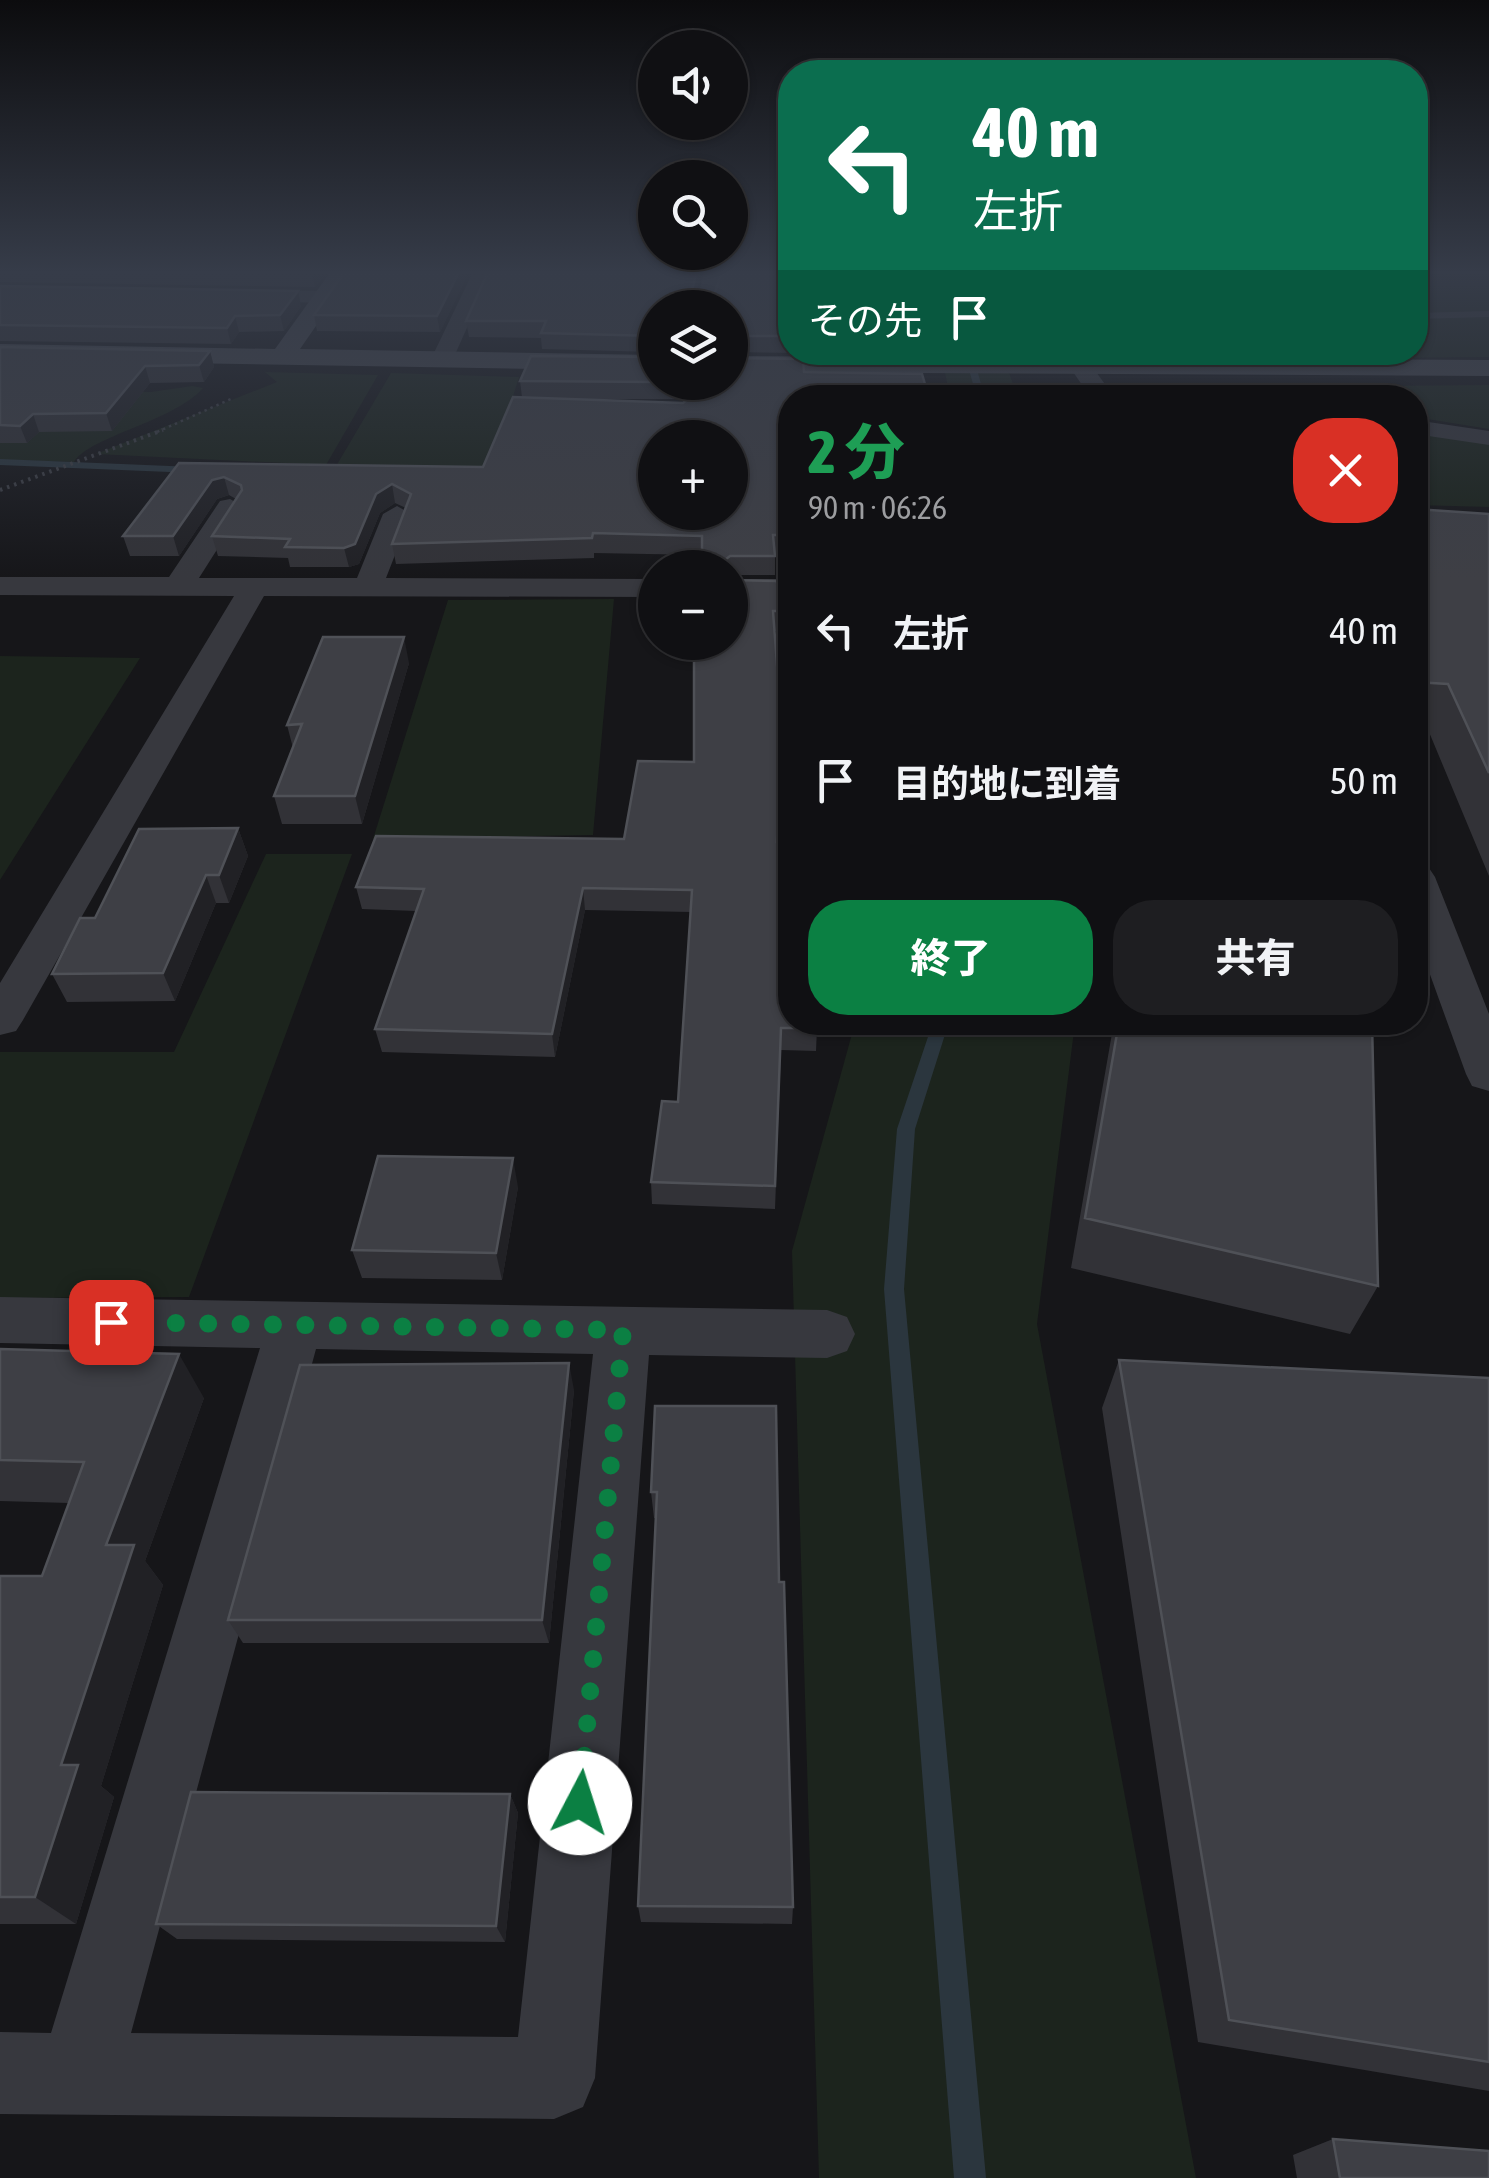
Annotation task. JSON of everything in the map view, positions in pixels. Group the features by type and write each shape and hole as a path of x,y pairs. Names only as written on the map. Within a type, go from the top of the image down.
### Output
{"street":[{"path":"1428,429 1489,438"},
{"path":"178,586 230,508"},
{"path":"368,587 397,514"},
{"path":"0,586 638,588"},
{"path":"0,1020 254,587"},
{"path":"748,588 778,588"},
{"path":"1428,912 1489,1074"},
{"path":"0,1320 827,1334"},
{"path":"79,2074 295,1325"},
{"path":"0,2073 554,2078 623,1330"}],"path":[{"path":"0,490 148,437 233,398"}],"shaded area":[{"path":"269,376 378,376 326,465 96,454 277,382"},
{"path":"389,376 519,377 491,468 335,468"},
{"path":"946,376 1010,376 1013,384 1053,385 948,385"},
{"path":"1428,385 1489,385 1489,429 1428,419"},
{"path":"0,388 151,392 203,388 172,410 97,444 74,462 0,460"},
{"path":"1428,431 1489,442 1489,507 1428,505"},
{"path":"614,599 593,835 373,839 448,600"},
{"path":"0,656 140,658 0,880"},
{"path":"266,854 352,854 189,1297 0,1298 0,1052 174,1052"},
{"path":"852,1035 1073,1035 1037,1324 1196,2178 819,2178 792,1251"}],"building":[{"path":"0,376 137,376 106,413 33,414 20,426 0,425"},
{"path":"522,376 638,376 638,382 520,381"},
{"path":"748,376 922,376 925,385 778,385 775,556 748,556 748,550 702,550 702,536 593,533 592,538 392,544 411,494 392,484 376,494 355,544 344,548 285,547 290,539 212,536 242,490 241,485 224,477 212,480 173,536 123,536 179,463 483,467 513,397 683,403 748,400"},
{"path":"1428,510 1489,514 1489,773 1448,684 1428,683"},
{"path":"748,580 777,581 778,611 773,611 778,678 781,1035 775,1186 651,1182 662,1101 678,1102 692,890 583,888 552,1034 375,1029 424,889 356,887 376,836 624,839 638,761 694,762 694,660 748,660"},
{"path":"323,637 404,637 355,796 274,796 302,724 287,725"},
{"path":"238,828 219,875 206,875 163,973 52,974 80,918 95,918 139,829"},
{"path":"1117,1035 1372,1035 1378,1286 1085,1218"},
{"path":"378,1156 513,1158 496,1253 352,1250"},
{"path":"0,1349 179,1354 106,1545 134,1545 61,1765 78,1765 35,1897 0,1897 0,1576 42,1576 84,1462 0,1460"},
{"path":"1119,1360 1489,1378 1489,2062 1229,2020"},
{"path":"569,1363 542,1620 228,1620 300,1365"},
{"path":"655,1406 776,1406 793,1907 638,1906 657,1492 651,1492"},
{"path":"191,1792 510,1794 496,1926 156,1924"},
{"path":"1333,2139 1489,2151 1489,2178 1340,2178"}],"waterway":[{"path":"975,376 977,385"},
{"path":"0,462 194,470"},
{"path":"937,1035 906,1129 894,1289 970,2178"}],"route":[{"path":"111,1322 623,1330 580,1803"}]}
